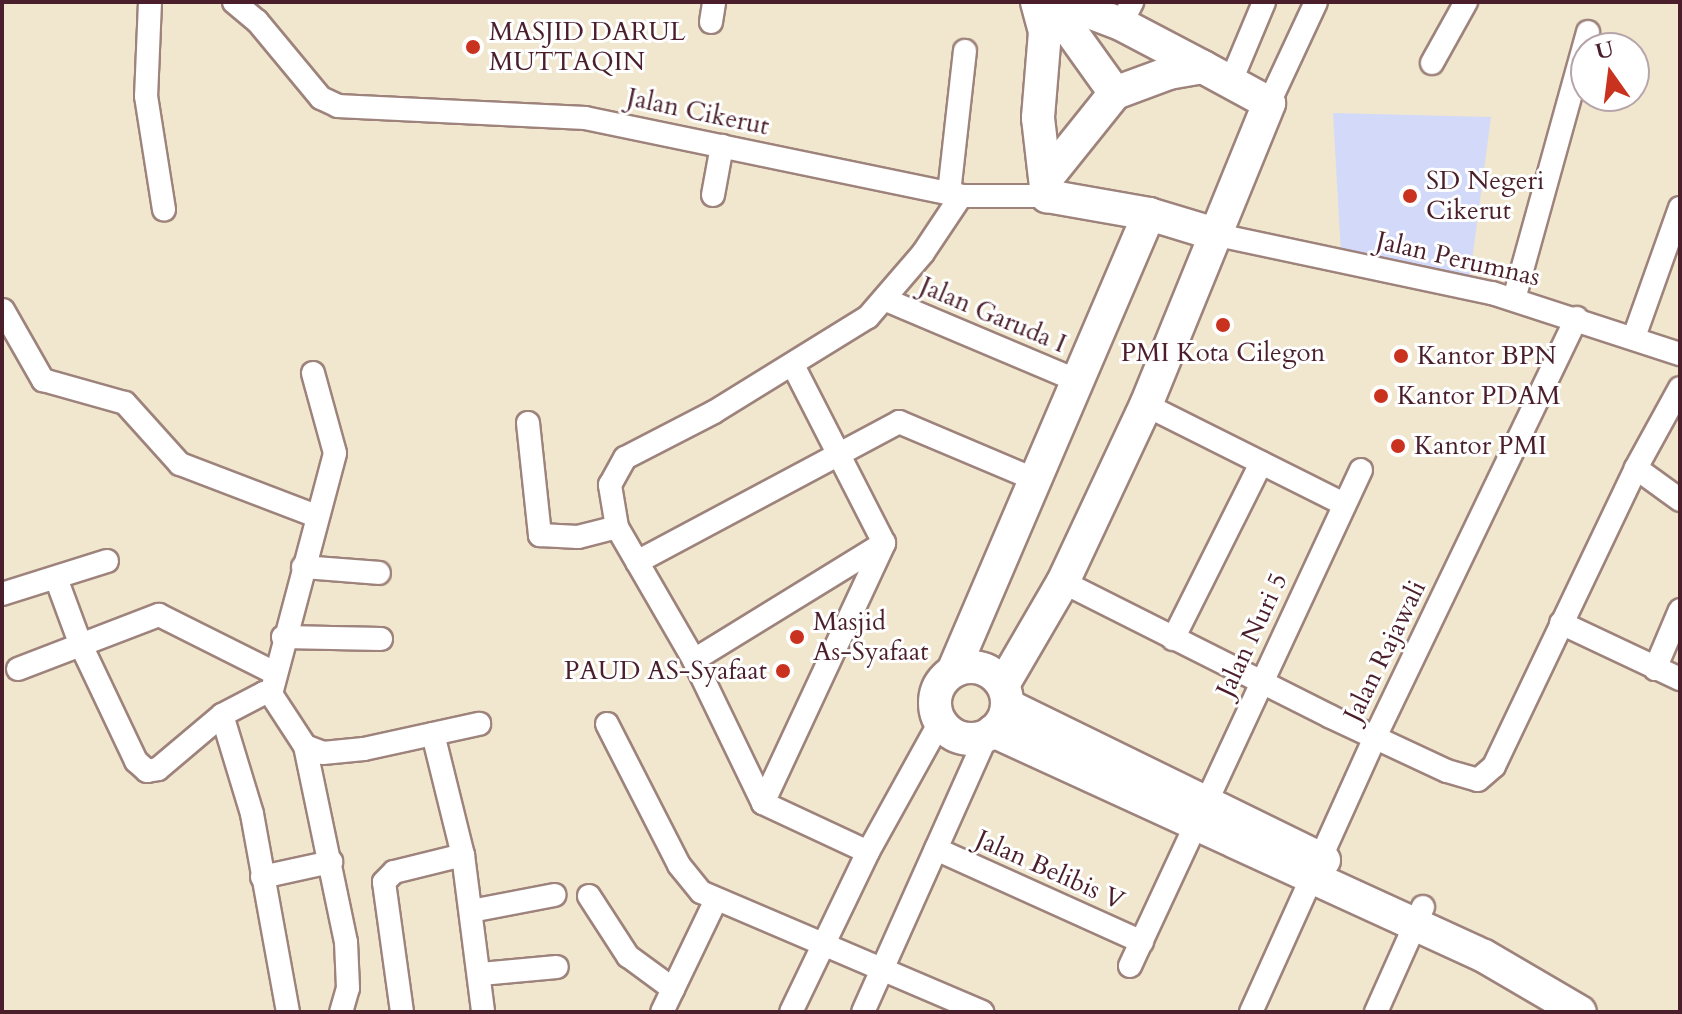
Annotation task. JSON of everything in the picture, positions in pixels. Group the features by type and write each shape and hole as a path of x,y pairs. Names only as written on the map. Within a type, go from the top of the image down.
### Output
{"street":[{"path":"150,2 146,96 164,210"},
{"name":"Jalan Cikerut","path":"234,2 257,21 321,98 338,106 585,118 955,194 1046,187"},
{"path":"1040,2 1115,93"},
{"path":"1040,2 1045,32 1038,118 1046,187"},
{"path":"1063,2 1115,11 1269,103"},
{"path":"1217,74 1264,2"},
{"path":"863,1012 998,714 1146,405 1218,235 1269,103 1316,2"},
{"path":"1432,63 1466,2"},
{"path":"868,852 763,803 694,660 617,527 610,485 625,458 793,365 849,331 886,300 955,194 965,51"},
{"path":"1046,187 1115,93 1169,73 1217,74"},
{"path":"1514,299 1570,97"},
{"path":"713,195 722,146"},
{"path":"1046,187 1218,235"},
{"path":"1634,337 1673,245 1680,208"},
{"path":"998,714 961,737 940,722 934,703 939,683 954,669 1149,214"},
{"name":"Jalan Perumnas","path":"1218,235 1514,299 1680,354"},
{"name":"Jalan Garuda I","path":"886,300 1078,381"},
{"path":"3,310 43,380 125,403 180,464 316,516"},
{"name":"Jalan Rajawali","path":"1251,1012 1375,737 1577,318"},
{"path":"793,365 884,543"},
{"path":"56,578 80,643 143,770 158,769 222,715 260,694 272,683 335,453 313,373"},
{"path":"1063,582 1375,737 1468,778 1486,775 1636,468 1680,388"},
{"path":"1146,405 1344,504"},
{"path":"528,423 540,535 578,537 617,527"},
{"path":"637,562 838,458 885,427 904,423 1034,479"},
{"path":"1173,639 1261,463"},
{"path":"1636,468 1680,500"},
{"name":"Jalan Nuri 5","path":"1130,966 1361,470"},
{"path":"694,660 884,543"},
{"path":"763,803 884,543"},
{"path":"2,594 107,561"},
{"path":"303,567 379,573"},
{"path":"1655,669 1680,610"},
{"path":"18,669 159,615 272,683 305,746 331,862 346,942 348,988 341,1012"},
{"path":"1561,623 1680,679"},
{"path":"283,637 381,639"},
{"path":"954,669 993,674 998,714"},
{"path":"998,714 1419,916 1457,925 1484,956 1580,1012"},
{"path":"222,715 252,814 288,1012"},
{"path":"791,1012 868,852 940,722"},
{"path":"305,746 332,754 479,724"},
{"path":"607,724 679,865 715,902 886,967 982,1012"},
{"path":"433,734 463,855 481,974 483,1012"},
{"name":"Jalan Belibis V","path":"936,849 1142,942"},
{"path":"402,1012 384,882 394,872 463,855"},
{"path":"262,877 331,862"},
{"path":"471,911 554,895"},
{"path":"589,896 628,956 673,989"},
{"path":"662,1012 715,902"},
{"path":"1376,1012 1419,916"},
{"path":"481,974 557,967"}],"shaded area":[{"name":"SD Negeri Cikerut","path":"1333,113 1491,117 1470,276 1341,254"}],"place":[{"name":"MASJID DARUL MUTTAQIN","path":"473,47"},
{"name":"SD Negeri Cikerut","path":"1410,196"},
{"name":"PMI Kota Cilegon","path":"1223,325"},
{"name":"Kantor BPN","path":"1401,356"},
{"name":"Kantor PDAM","path":"1381,396"},
{"name":"Kantor PMI","path":"1398,446"},
{"name":"Masjid As-Syafaat","path":"797,637"},
{"name":"PAUD AS-Syafaat","path":"783,671"}]}
